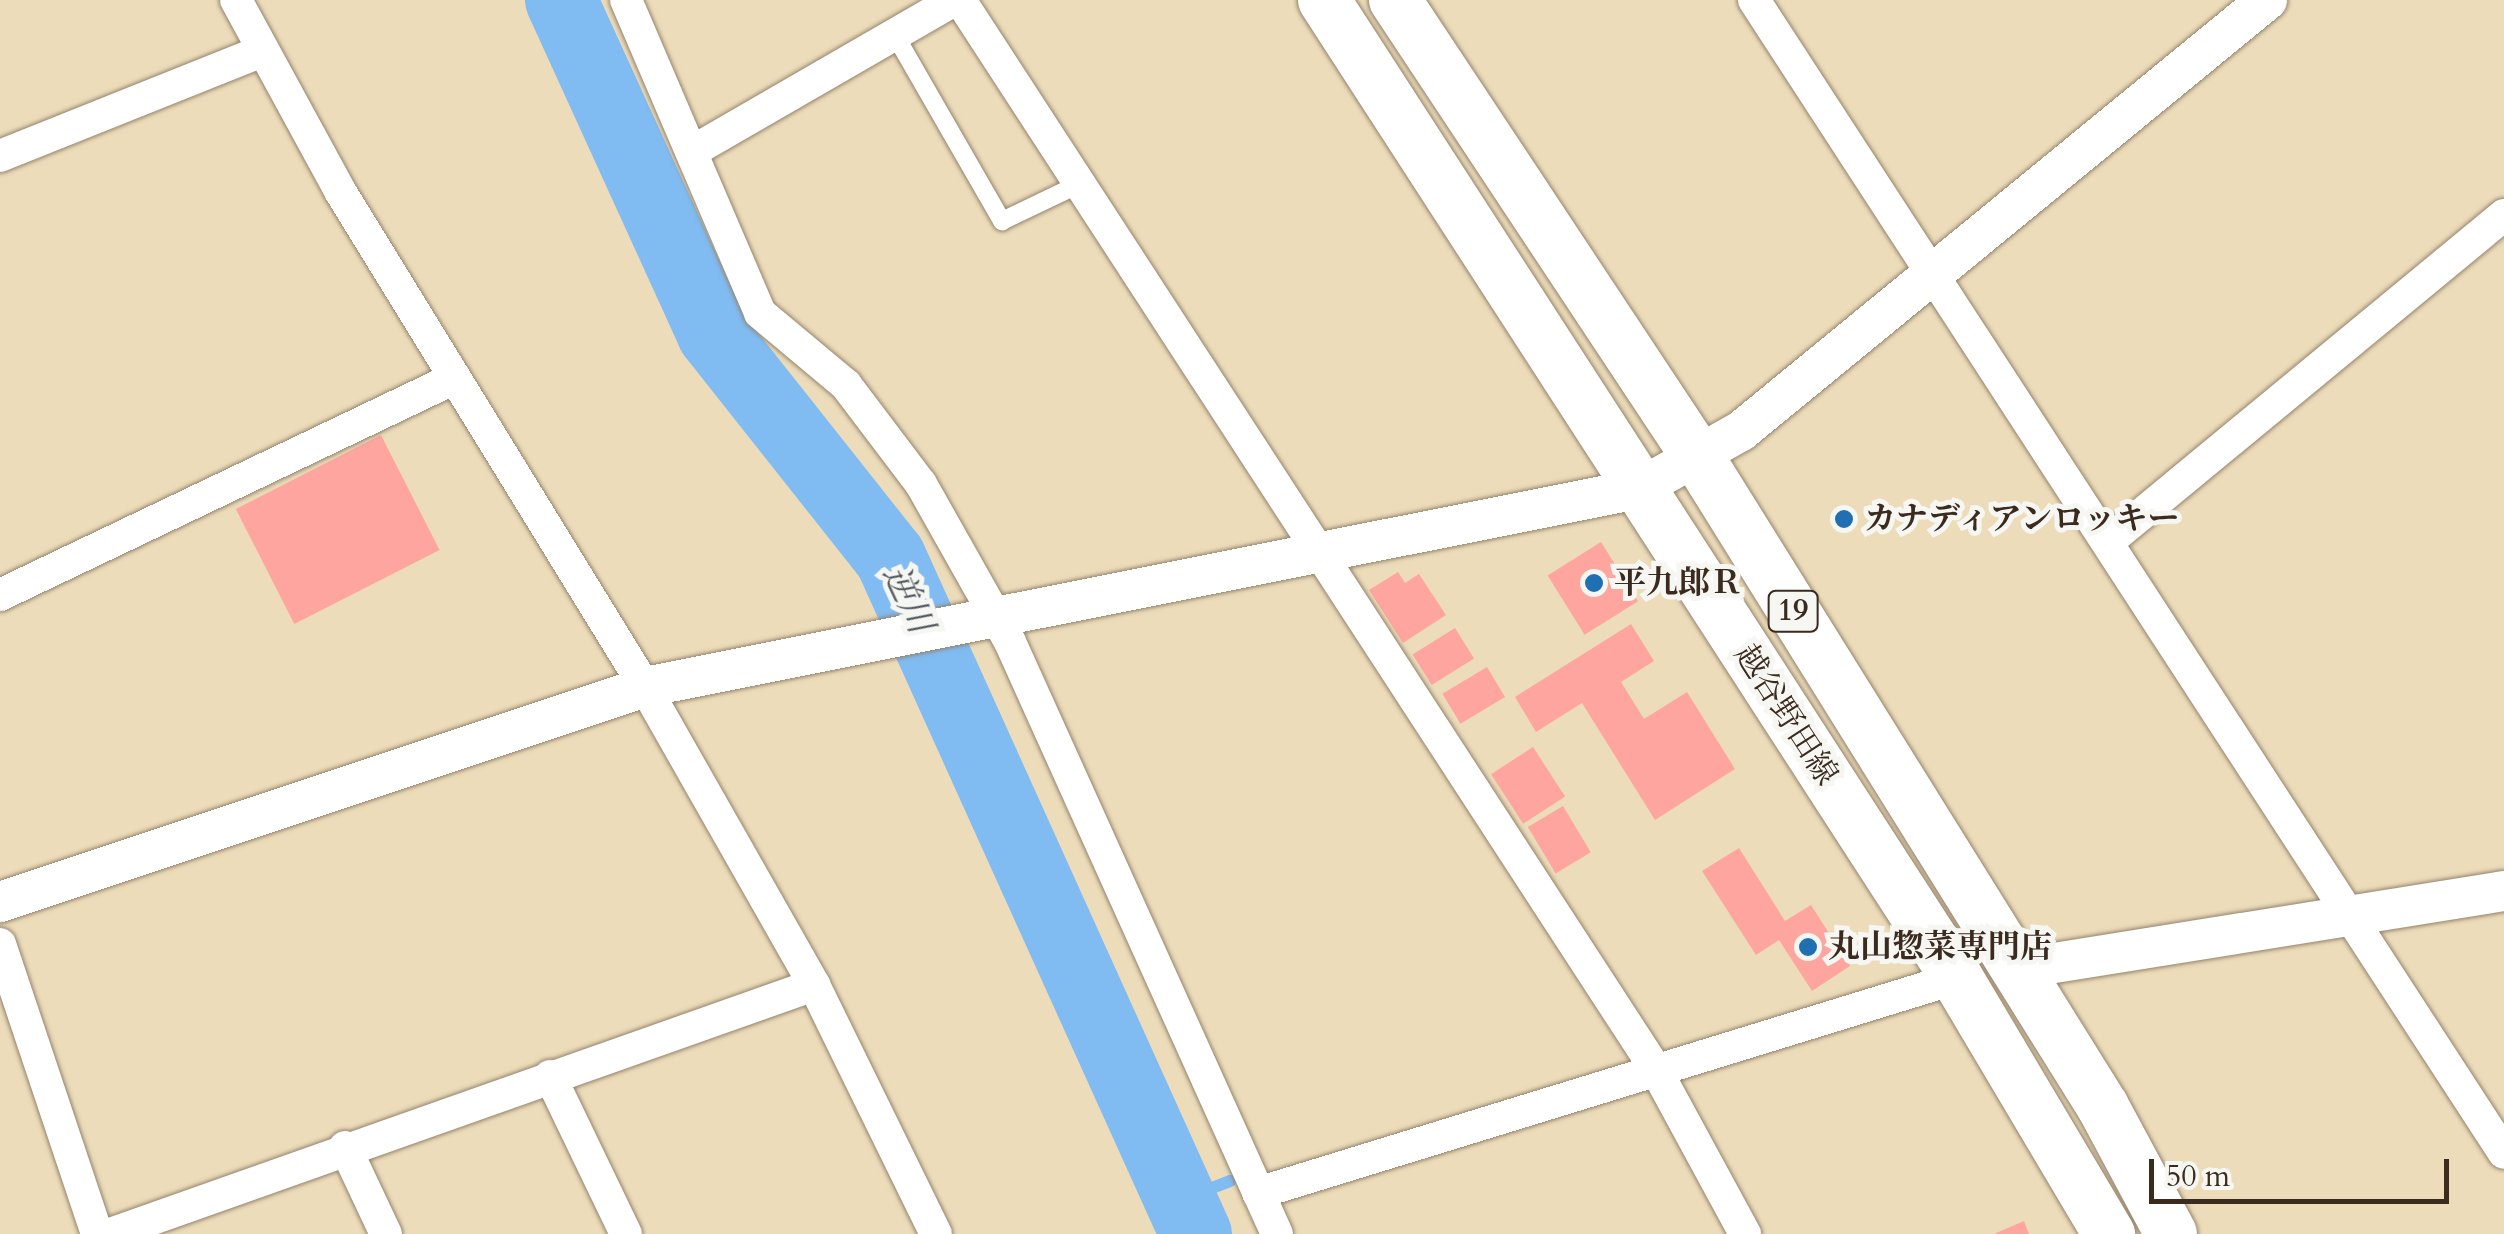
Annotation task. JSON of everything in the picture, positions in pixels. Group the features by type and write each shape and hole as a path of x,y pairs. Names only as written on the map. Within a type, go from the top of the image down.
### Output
{"main road":[{"name":"越谷野田線","path":"1324,0 1958,978 2109,1234"},
{"name":"越谷野田線","path":"1395,0 1698,458 2017,969 2170,1234"}],"street":[{"path":"236,0 455,378 645,687 814,985 936,1234"},
{"path":"626,0 760,313 846,385 921,484 981,619 1277,1234"},
{"path":"693,151 957,0 1656,1068 1745,1234"},
{"path":"1754,0 1931,278 2353,913 2504,1153"},
{"path":"0,902 645,687 1319,556 1638,489 1698,458 1931,278 2266,0"},
{"path":"0,156 263,51"},
{"path":"2109,541 2504,214"},
{"path":"0,595 455,378"},
{"path":"2017,969 2504,891"},
{"path":"0,944 97,1234"},
{"path":"1258,1193 1958,978"},
{"path":"110,1234 346,1146 814,985"},
{"path":"550,1076 626,1234"},
{"path":"346,1146 386,1234"}],"lane":[{"path":"895,34 1002,220 1077,185"}],"building":[{"path":"381,435 440,550 294,624 236,509"},
{"path":"1601,542 1638,601 1585,635 1548,575"},
{"path":"1398,572 1405,583 1419,574 1446,615 1403,643 1369,590"},
{"path":"1631,624 1654,661 1621,682 1644,719 1687,692 1735,769 1655,820 1582,703 1536,732 1515,697"},
{"path":"1455,628 1474,659 1432,685 1413,654"},
{"path":"1487,667 1505,697 1460,724 1442,694"},
{"path":"1533,747 1565,796 1523,824 1491,774"},
{"path":"1563,806 1591,852 1556,873 1528,827"},
{"path":"1739,848 1785,921 1811,905 1850,966 1812,991 1779,940 1756,955 1702,871"},
{"path":"2024,1221 2029,1234 1994,1234"}],"waterway":[{"name":"逆川","path":"561,0 713,334 890,557 1196,1234"},
{"path":"1181,1200 1230,1181"}],"place":[{"name":"カナディアンロッキー","path":"1844,519"},
{"name":"平九郎Ｒ","path":"1594,583"},
{"name":"丸山惣菜専門店","path":"1808,947"}]}
